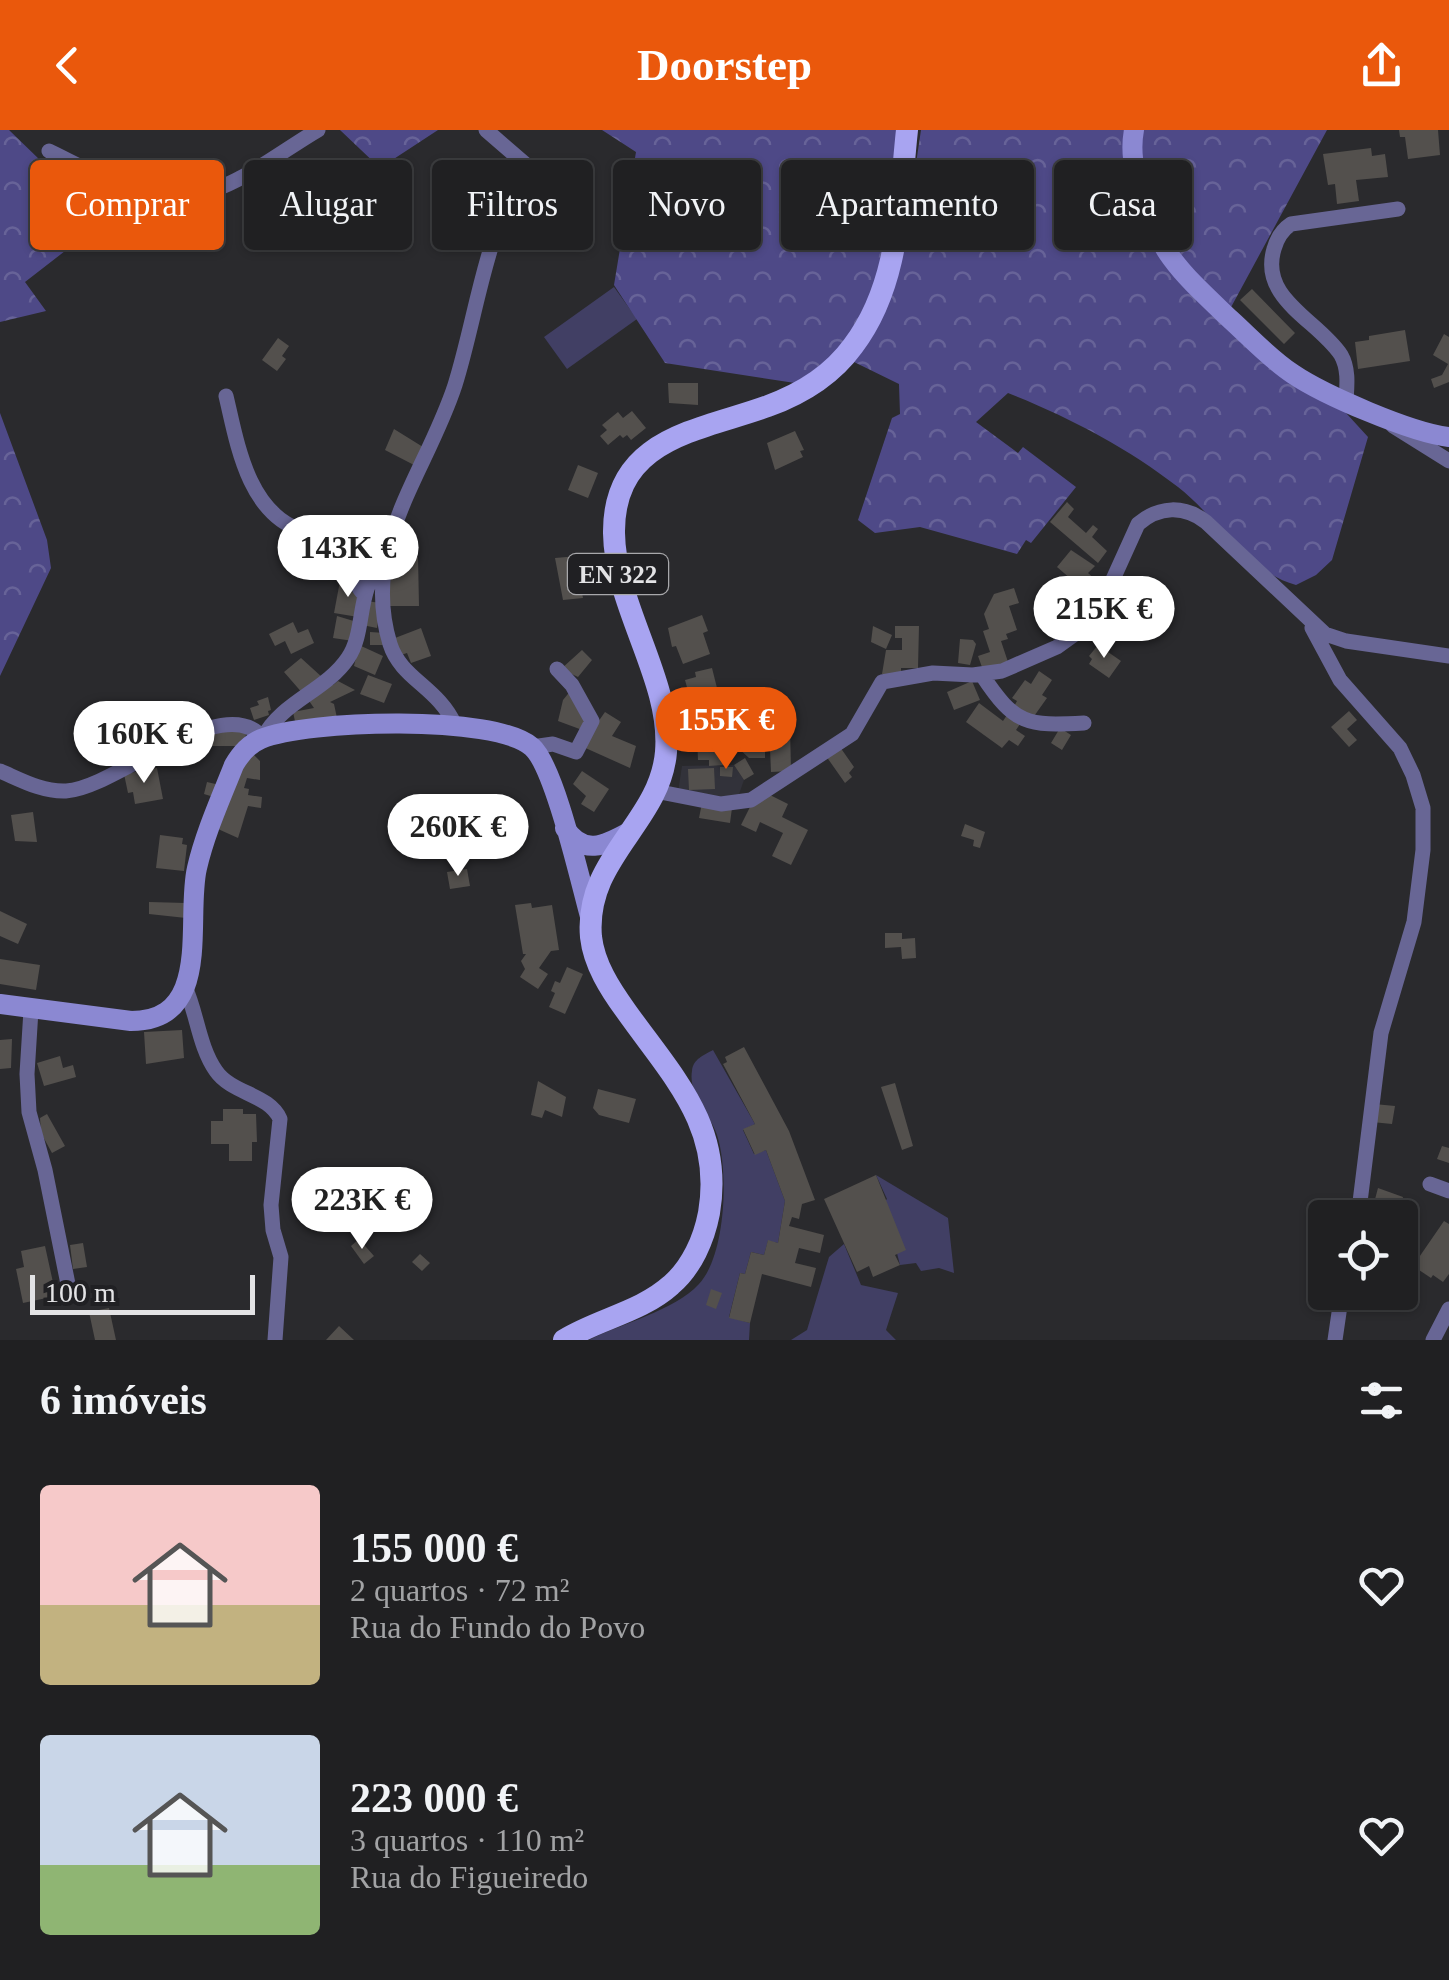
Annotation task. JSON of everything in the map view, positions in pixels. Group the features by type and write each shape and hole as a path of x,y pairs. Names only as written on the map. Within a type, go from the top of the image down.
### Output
{"main road":[{"name":"EN 322","path":"564,1340 647,1302 674,1283 700,1245 711,1198 710,1156 702,1125 609,986 596,957 591,921 602,874 655,791 664,761 665,725 617,570 614,525 622,490 642,460 668,440 794,395 830,371 854,346 880,301 888,278 907,130"}],"street":[{"path":"49,151 138,192 178,198 223,186 318,130"},
{"path":"455,726 444,702 404,669 394,654 387,630 383,565 390,533 452,395 492,243 506,217 539,176 486,130"},
{"path":"1134,130 1132,158 1137,179 1151,226 1169,258 1281,366 1342,399 1449,437"},
{"path":"1342,399 1347,374 1342,358 1280,292 1272,274 1273,251 1280,234 1292,224 1398,209"},
{"path":"226,396 240,457 252,484 289,524 341,542 349,555 355,582 365,594"},
{"path":"1367,409 1449,461"},
{"path":"655,791 713,803 745,802 852,734 882,682 933,673 982,675 1032,661 1082,629 1107,597 1138,524 1168,510 1188,511 1206,522 1304,616 1336,638 1449,656"},
{"path":"0,1004 122,1020 148,1020 169,1008 185,987 191,968 198,864 234,765 243,751 263,738 276,719 348,659 365,594 372,577 383,565"},
{"path":"1304,616 1340,680 1400,748 1423,808 1416,906 1381,1033 1360,1200"},
{"path":"532,747 553,744 576,752 592,721 558,669"},
{"path":"982,675 1000,701 1028,722 1084,724"},
{"path":"0,771 38,787 70,791 104,779 216,724 249,727 263,738 370,722 455,726 518,740 532,747 546,766 591,921"},
{"path":"568,837 594,847 629,832"},
{"path":"568,837 602,874"},
{"path":"185,987 214,1068 233,1086 273,1107 280,1119 271,1205 281,1261 275,1340"},
{"path":"31,1010 29,1112 70,1294"},
{"path":"1430,1184 1449,1191"},
{"path":"1433,1340 1449,1309"},
{"path":"1335,1340 1339,1310"}],"shaded area":[{"path":"614,287 637,319 567,369 544,337"},
{"path":"734,765 744,780 738,797 728,800 678,792 682,766"},
{"path":"713,1050 755,1124 743,1130 754,1154 766,1150 785,1201 778,1243 768,1241 764,1255 751,1252 745,1274 740,1273 729,1317 750,1323 749,1340 589,1340 676,1302 699,1284 708,1271 720,1234 723,1169 717,1135 696,1096 692,1071 699,1058"},
{"path":"876,1175 948,1218 954,1273 939,1268 921,1271 916,1263 900,1265 884,1202 887,1199"},
{"path":"844,1244 861,1285 898,1293 886,1330 896,1340 791,1340 807,1330 829,1257"}],"green space":[{"path":"0,130 9,130 40,160 30,160 30,250 65,251 25,282 46,311 0,322"},
{"path":"340,130 438,130 392,160 372,160"},
{"path":"602,130 902,130 898,160 781,160 781,250 883,250 872,290 843,345 795,383 665,363 614,285 620,250 761,250 761,160 635,160 636,152"},
{"path":"921,130 1327,130 1223,322 1336,402 1368,437 1332,560 1316,575 1296,585 1278,578 1247,556 1178,487 1139,459 1008,393 976,422 1018,453 1023,447 1076,487 1031,543 1026,540 1017,554 920,527 875,533 858,520 892,418 900,414 899,384 852,361 903,250 1034,250 1034,160 917,160"},
{"path":"0,413 47,540 51,568 0,676"}],"building":[{"path":"1399,130 1438,130 1440,155 1408,159 1405,137 1400,137"},
{"path":"1371,148 1372,156 1385,154 1388,177 1356,180 1359,201 1337,204 1335,184 1328,185 1323,154"},
{"path":"1252,289 1295,333 1284,344 1240,300"},
{"path":"1405,330 1410,361 1358,369 1355,342"},
{"path":"1444,334 1449,337 1449,382 1434,388 1431,379 1442,375 1448,364 1433,355"},
{"path":"278,338 289,346 277,371 262,360"},
{"path":"668,383 698,383 698,405 669,403"},
{"path":"632,411 646,428 631,440 620,435 608,445 600,436 607,430 602,425 618,412 623,418"},
{"path":"394,429 423,447 414,465 385,450"},
{"path":"795,431 804,450 800,451 803,457 775,470 767,443"},
{"path":"578,465 598,473 588,498 568,490"},
{"path":"1067,502 1074,509 1068,517 1086,533 1093,525 1098,529 1092,537 1107,551 1098,563 1050,522"},
{"path":"330,541 343,546 342,557 349,557 347,571 340,571 336,580 322,579"},
{"path":"1071,550 1095,566 1088,573 1096,580 1086,592 1057,567"},
{"path":"578,556 578,562 593,560 599,592 563,600 555,558"},
{"path":"388,557 418,557 419,606 389,606"},
{"path":"340,581 353,583 352,592 362,594 358,617 334,613"},
{"path":"1014,588 1019,603 1009,606 1017,630 1001,641 1008,662 983,670 978,656 990,652 983,631 989,629 984,614 994,594"},
{"path":"366,601 381,603 377,628 362,625"},
{"path":"1067,607 1079,622 1063,635 1051,620"},
{"path":"702,615 710,654 683,664 676,646 672,647 668,628"},
{"path":"337,616 357,622 353,641 333,638"},
{"path":"293,622 298,633 308,629 314,643 291,654 285,641 275,646 269,634"},
{"path":"873,626 892,635 886,649 871,642"},
{"path":"895,626 919,626 918,668 901,668 901,674 882,674 886,650 902,650 902,638 895,638"},
{"path":"421,628 431,656 411,663 407,653 401,655 395,638"},
{"path":"370,632 385,633 384,645 370,645"},
{"path":"960,639 976,644 970,665 958,663"},
{"path":"359,645 383,656 375,675 354,666"},
{"path":"1098,645 1121,661 1109,678 1089,664 1089,656"},
{"path":"582,650 592,660 578,677 561,669"},
{"path":"301,658 323,678 304,695 284,672"},
{"path":"712,668 724,716 696,720 685,680 696,677 695,672"},
{"path":"1039,671 1052,680 1042,695 1047,698 1032,719 1012,710 1017,701 1012,698 1025,680 1031,684"},
{"path":"368,675 392,684 384,703 360,694"},
{"path":"330,681 355,690 330,702 337,718 296,726 293,712 314,708 307,698"},
{"path":"972,681 980,700 954,710 947,692"},
{"path":"572,689 590,717 585,731 558,721 563,700"},
{"path":"268,697 269,715 254,720 250,708"},
{"path":"979,703 1003,721 1007,715 1020,724 1016,730 1025,736 1018,746 1009,740 1002,748 966,722"},
{"path":"1349,711 1357,720 1347,729 1357,740 1349,747 1331,727"},
{"path":"605,712 621,722 612,736 636,746 630,768 581,746"},
{"path":"790,725 791,771 771,772 770,748 765,748 765,758 749,758 736,746 741,735 749,738 748,726"},
{"path":"1060,728 1071,735 1062,750 1051,743"},
{"path":"248,729 242,746 212,746 212,732"},
{"path":"722,735 724,765 709,766 709,760 698,760 697,736"},
{"path":"840,747 854,767 849,773 852,777 845,783 826,756"},
{"path":"254,755 260,761 260,780 247,778 244,788 249,789 248,795 262,797 261,808 248,806 238,838 218,829 247,757"},
{"path":"745,758 754,774 744,780 734,765"},
{"path":"720,767 733,767 732,777 720,776"},
{"path":"157,768 163,799 135,804 124,774"},
{"path":"714,768 715,789 689,790 688,769"},
{"path":"582,771 609,789 594,812 581,804 586,796 573,784"},
{"path":"207,782 224,786 220,799 204,794"},
{"path":"770,795 788,804 782,817 808,830 791,865 772,856 783,833 760,822 756,832 741,825 750,807"},
{"path":"702,803 732,808 730,823 699,818"},
{"path":"33,812 37,842 15,841 11,815"},
{"path":"965,824 985,832 980,848 973,846 974,840 961,836"},
{"path":"160,835 183,838 182,844 187,845 184,871 156,868"},
{"path":"467,869 470,886 450,889 447,872"},
{"path":"149,902 186,903 186,918 149,914"},
{"path":"531,903 532,908 552,905 559,950 551,951 539,968 548,974 538,989 520,977 525,969 521,961 526,954 515,905"},
{"path":"0,911 27,924 18,944 0,936"},
{"path":"885,933 902,933 902,939 915,938 916,958 902,959 901,947 885,948"},
{"path":"0,959 40,965 36,990 0,984"},
{"path":"567,967 583,974 565,1014 549,1007 555,981 560,983"},
{"path":"182,1030 184,1058 146,1064 144,1032"},
{"path":"12,1039 11,1068 0,1069 0,1040"},
{"path":"744,1047 789,1131 815,1200 802,1204 799,1219 792,1217 789,1226 824,1235 820,1253 799,1248 795,1263 816,1268 811,1287 762,1274 750,1323 729,1318 740,1273 745,1274 751,1252 764,1255 768,1240 778,1243 785,1201 766,1150 755,1155 743,1129 755,1124 723,1064 727,1062 725,1057"},
{"path":"60,1056 63,1068 73,1065 76,1077 44,1086 37,1063"},
{"path":"538,1081 566,1097 562,1117 545,1110 542,1118 531,1115"},
{"path":"895,1083 913,1146 902,1150 881,1087"},
{"path":"598,1089 636,1099 629,1123 599,1115 593,1108"},
{"path":"1374,1104 1395,1106 1392,1124 1372,1122"},
{"path":"223,1109 256,1114 257,1142 252,1142 252,1161 229,1161 229,1144 211,1144 211,1121 223,1121"},
{"path":"47,1114 65,1146 52,1153 41,1133 40,1118"},
{"path":"1442,1146 1449,1148 1449,1163 1437,1159"},
{"path":"876,1175 906,1250 895,1255 900,1265 873,1277 869,1266 857,1272 824,1199"},
{"path":"1378,1188 1403,1197 1402,1200 1375,1200"},
{"path":"1444,1221 1449,1224 1449,1274 1443,1282 1418,1269 1418,1259"},
{"path":"359,1239 374,1256 364,1264 351,1246"},
{"path":"83,1243 87,1267 73,1269 70,1245"},
{"path":"45,1246 56,1296 23,1303 16,1269 24,1267 21,1251"},
{"path":"420,1254 430,1263 422,1271 412,1262"},
{"path":"711,1289 722,1293 716,1309 706,1305"},
{"path":"109,1308 116,1340 95,1340 89,1312"},
{"path":"339,1326 354,1340 326,1340"}]}
